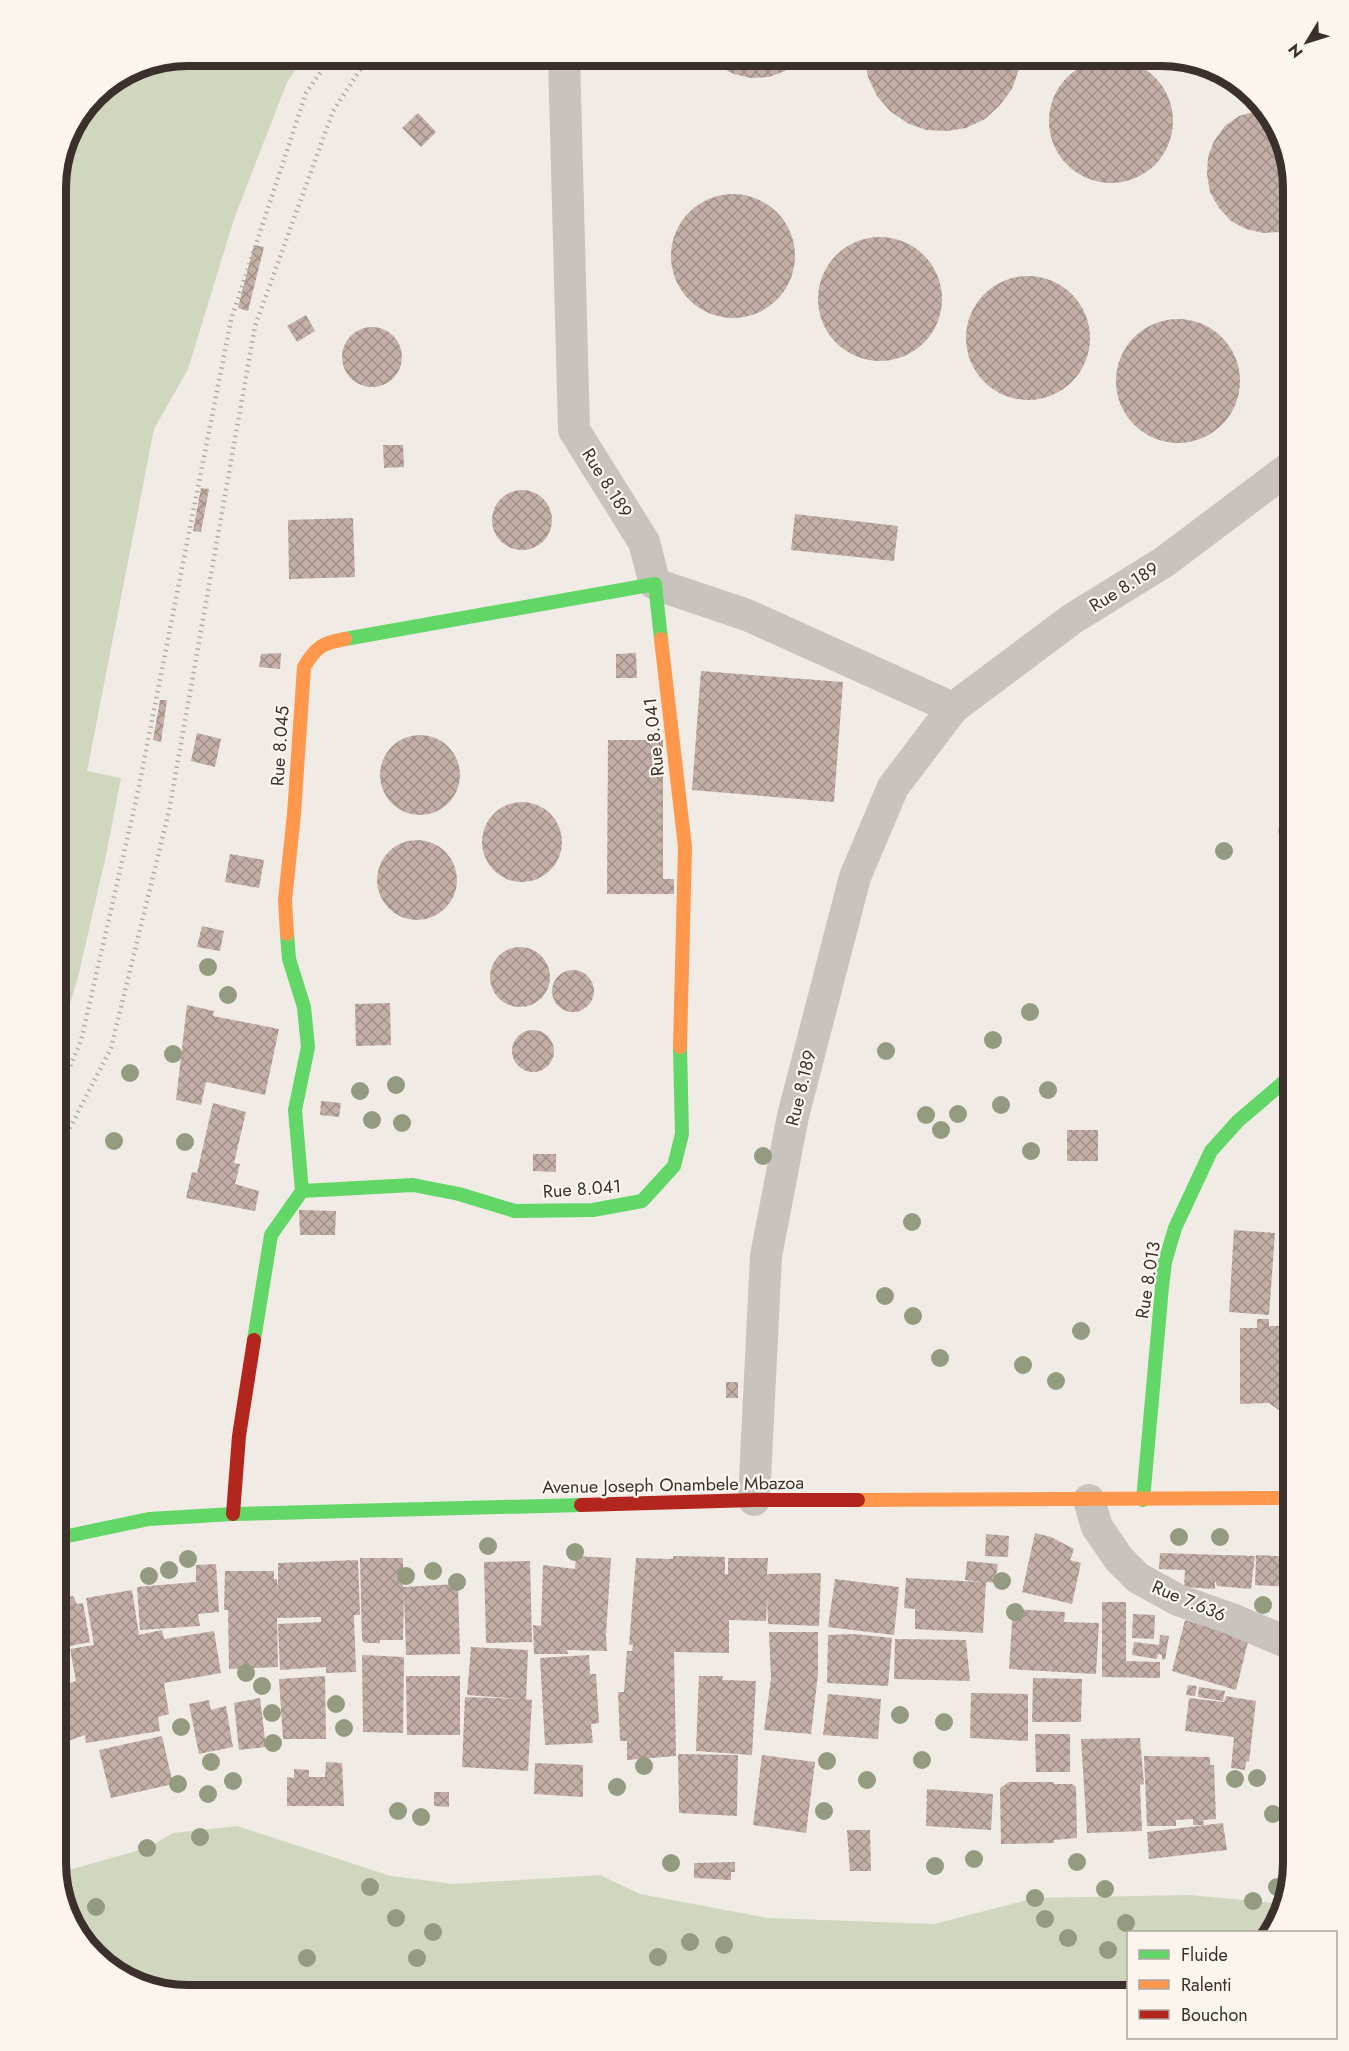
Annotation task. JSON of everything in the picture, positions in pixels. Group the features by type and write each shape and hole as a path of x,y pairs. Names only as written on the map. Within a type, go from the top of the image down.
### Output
{"street":[{"name":"Rue 8.189","path":"564,66 574,430 644,542 655,584"},
{"name":"Rue 8.189","path":"754,1500 766,1257 793,1116 855,878 892,787 953,708 1072,619 1164,562 1283,473"},
{"path":"655,584 747,615 953,708"},
{"name":"Rue 8.045","path":"303,1191 295,1110 308,1047 304,1007 289,959 285,900 294,814 304,667 313,652 326,642 655,584"},
{"name":"Rue 8.041","path":"303,1191 413,1185 459,1194 515,1211 593,1210 642,1202 674,1166 682,1134 680,1038 685,847 655,584"},
{"name":"Rue 8.013","path":"1143,1500 1162,1287 1165,1263 1175,1228 1211,1151 1238,1121 1283,1083"},
{"path":"233,1514 246,1384 271,1235 303,1191"},
{"name":"Avenue Joseph Onambele Mbazoa","path":"66,1536 149,1519 233,1514 754,1500 1283,1498"},
{"name":"Rue 7.636","path":"1089,1500 1097,1527 1119,1559 1138,1578 1178,1600 1232,1619 1283,1641"}],"green space":[{"path":"298,66 287,82 234,219 188,369 154,429 87,771 121,778 105,860 78,977 66,1017 66,180 75,141 107,96 127,82 164,68"},
{"path":"237,1826 391,1876 453,1884 600,1875 640,1894 768,1918 934,1924 1035,1898 1190,1895 1276,1903 1262,1931 1127,1931 1127,1985 180,1985 141,1976 114,1960 102,1949 82,1924 75,1910 66,1871 147,1848 173,1833"}],"water":[{"path":"107,96 78,135 96,107"}],"building":[{"path":"718,66 791,66 769,77 751,78 734,74"},
{"path":"866,66 1019,66 1012,89 985,119 966,128 947,131 926,130 907,123 890,111 877,96 868,77"},
{"path":"1084,66 1138,66 1155,77 1168,97 1172,109 1172,133 1162,155 1155,165 1145,172 1123,182 1099,182 1077,172 1067,165 1060,155 1050,133 1050,109 1054,97 1067,77"},
{"path":"1255,111 1274,141 1282,172 1283,231 1263,233 1246,229 1231,221 1219,208 1210,192 1207,174 1208,157 1214,141 1225,126 1239,116"},
{"path":"418,113 436,132 421,147 402,128"},
{"path":"733,194 757,199 777,212 790,232 795,256 790,280 777,300 757,313 733,318 709,313 689,300 676,280 671,256 676,232 689,212 709,199"},
{"path":"880,237 904,242 924,255 937,275 942,299 937,323 924,343 904,356 880,361 856,356 836,343 823,323 818,299 823,275 836,255 856,242"},
{"path":"254,245 264,247 248,311 238,308"},
{"path":"1028,276 1052,281 1072,294 1085,314 1090,338 1085,362 1072,382 1052,395 1028,400 1004,395 984,382 971,362 966,338 971,314 984,294 1004,281"},
{"path":"306,315 315,331 297,342 287,326"},
{"path":"1178,319 1202,324 1222,337 1235,357 1240,381 1235,405 1222,425 1202,438 1178,443 1154,438 1134,425 1121,405 1116,381 1121,357 1134,337 1154,324"},
{"path":"372,327 389,332 397,340 402,357 397,374 389,382 372,387 355,382 347,374 342,357 347,340 355,332"},
{"path":"383,445 403,445 404,467 384,468"},
{"path":"201,488 209,489 201,532 193,531"},
{"path":"522,490 539,495 547,503 552,520 547,537 539,545 522,550 505,545 497,537 492,520 497,503 505,495"},
{"path":"795,514 898,526 894,561 791,550"},
{"path":"353,518 355,577 289,579 288,520"},
{"path":"281,653 280,669 259,667 261,654"},
{"path":"636,653 637,678 616,678 616,654"},
{"path":"701,671 843,682 834,802 692,790"},
{"path":"160,700 167,700 161,742 153,740"},
{"path":"197,733 221,739 215,767 191,761"},
{"path":"420,735 435,738 448,747 457,760 460,775 457,790 448,803 435,812 420,815 405,812 392,803 383,790 380,775 383,760 392,747 405,738"},
{"path":"608,740 663,740 663,879 674,879 674,894 607,894"},
{"path":"522,802 537,805 550,814 559,827 562,842 559,857 550,870 537,879 522,882 507,879 494,870 485,857 482,842 485,827 494,814 507,805"},
{"path":"1283,828 1283,848 1281,848 1278,829"},
{"path":"417,840 432,843 445,852 454,865 457,880 454,895 445,908 432,917 417,920 402,917 389,908 380,895 377,880 380,865 389,852 402,843"},
{"path":"230,854 264,860 259,888 225,882"},
{"path":"202,926 224,931 220,951 197,947"},
{"path":"520,947 537,952 545,960 550,977 545,994 537,1002 520,1007 503,1002 495,994 490,977 495,960 503,952"},
{"path":"573,970 581,971 588,976 593,983 593,999 588,1006 581,1011 573,1012 565,1011 558,1006 553,999 552,991 553,983 558,976 565,971"},
{"path":"390,1003 391,1045 356,1046 355,1004"},
{"path":"187,1005 214,1011 213,1016 279,1029 265,1095 206,1082 201,1105 176,1100"},
{"path":"533,1030 541,1031 548,1036 553,1043 553,1059 548,1066 541,1071 533,1072 525,1071 518,1066 513,1059 512,1051 513,1043 518,1036 525,1031"},
{"path":"321,1101 341,1103 339,1117 320,1115"},
{"path":"213,1103 246,1112 234,1163 240,1164 235,1184 259,1191 255,1211 186,1198 192,1172 197,1173"},
{"path":"1067,1130 1098,1130 1098,1161 1067,1161"},
{"path":"533,1154 556,1154 556,1172 533,1171"},
{"path":"299,1210 336,1211 335,1235 300,1235"},
{"path":"1234,1230 1275,1233 1269,1315 1229,1312"},
{"path":"1257,1319 1269,1319 1269,1326 1283,1326 1283,1411 1269,1403 1240,1404 1240,1328 1257,1328"},
{"path":"726,1382 738,1382 738,1398 726,1398"},
{"path":"1035,1533 1051,1537 1074,1549 1070,1560 1081,1563 1072,1604 1022,1592"},
{"path":"986,1534 1009,1536 1008,1557 985,1556"},
{"path":"1160,1553 1255,1556 1251,1589 1217,1586 1215,1580 1215,1589 1184,1587 1185,1570 1159,1569"},
{"path":"1256,1555 1283,1556 1283,1586 1255,1585"},
{"path":"576,1556 611,1558 607,1651 567,1650 568,1654 534,1654 533,1625 541,1626 543,1565 575,1569"},
{"path":"673,1556 725,1557 725,1574 728,1574 728,1558 768,1558 767,1574 821,1573 819,1626 768,1624 767,1598 766,1621 729,1620 729,1653 674,1652 676,1756 627,1760 627,1741 620,1741 618,1692 624,1692 627,1651 632,1651 633,1645 629,1645 636,1558 673,1559"},
{"path":"360,1558 403,1558 403,1587 458,1584 460,1654 406,1655 404,1593 403,1640 380,1640 380,1643 365,1643 362,1640"},
{"path":"358,1560 360,1615 354,1615 356,1672 326,1673 326,1667 280,1670 278,1624 321,1622 321,1617 277,1618 278,1667 229,1669 228,1610 224,1610 225,1571 274,1571 278,1591 278,1563"},
{"path":"530,1561 532,1642 486,1643 484,1562"},
{"path":"967,1561 998,1564 995,1583 986,1582 983,1633 915,1629 915,1609 904,1608 906,1578 982,1582 965,1580"},
{"path":"216,1564 219,1612 198,1614 200,1626 140,1630 137,1587 196,1582 196,1565"},
{"path":"835,1579 899,1587 894,1635 828,1627"},
{"path":"132,1590 139,1635 162,1630 164,1639 214,1631 221,1673 164,1683 169,1714 158,1717 160,1731 86,1743 85,1735 66,1742 66,1684 76,1681 70,1649 94,1645 86,1598"},
{"path":"73,1596 77,1604 83,1603 90,1642 66,1647 66,1597"},
{"path":"1102,1602 1126,1602 1126,1661 1160,1662 1160,1678 1102,1677"},
{"path":"1013,1609 1065,1612 1064,1622 1099,1623 1096,1674 1009,1669"},
{"path":"1133,1614 1155,1615 1154,1639 1132,1638"},
{"path":"1185,1620 1249,1638 1236,1690 1172,1671"},
{"path":"769,1632 818,1632 818,1674 811,1734 764,1730 771,1679"},
{"path":"854,1634 892,1638 888,1686 827,1683 828,1635"},
{"path":"1160,1635 1169,1636 1165,1660 1162,1659 1162,1655 1158,1654 1157,1659 1132,1655 1134,1642 1159,1645"},
{"path":"895,1639 966,1640 970,1681 894,1679"},
{"path":"471,1647 528,1650 526,1699 532,1700 528,1771 462,1767 465,1697 522,1699 467,1695"},
{"path":"362,1655 404,1657 403,1733 363,1732"},
{"path":"589,1655 590,1674 596,1674 599,1723 591,1724 593,1743 545,1745 540,1658"},
{"path":"325,1676 326,1739 283,1739 279,1679"},
{"path":"406,1676 460,1676 460,1735 407,1735"},
{"path":"699,1676 723,1676 722,1680 756,1681 752,1755 696,1751"},
{"path":"1033,1678 1082,1679 1081,1722 1032,1722"},
{"path":"1188,1685 1197,1686 1195,1696 1186,1695"},
{"path":"1199,1687 1225,1691 1223,1701 1198,1697"},
{"path":"971,1693 1028,1694 1028,1741 970,1738"},
{"path":"828,1694 881,1699 878,1739 823,1735"},
{"path":"1226,1696 1256,1701 1249,1762 1246,1761 1245,1770 1231,1768 1234,1737 1185,1731 1189,1698 1224,1702"},
{"path":"260,1698 266,1747 239,1750 234,1703"},
{"path":"209,1700 211,1710 226,1706 233,1747 199,1754 189,1704"},
{"path":"1035,1734 1070,1734 1070,1772 1036,1772"},
{"path":"162,1736 173,1784 111,1798 99,1750"},
{"path":"1140,1738 1144,1784 1140,1785 1142,1831 1087,1833 1081,1739"},
{"path":"678,1754 738,1755 737,1816 679,1813"},
{"path":"762,1755 815,1762 806,1833 753,1825"},
{"path":"1144,1756 1210,1757 1210,1765 1214,1765 1216,1819 1203,1820 1204,1825 1193,1825 1193,1819 1176,1820 1176,1826 1147,1826"},
{"path":"326,1762 342,1763 344,1806 287,1806 287,1777 294,1778 294,1769 309,1770 309,1777 325,1777"},
{"path":"535,1763 583,1765 583,1797 534,1794"},
{"path":"1009,1782 1054,1782 1054,1784 1072,1784 1076,1787 1077,1838 1054,1840 1054,1843 1001,1844 1000,1788"},
{"path":"927,1789 993,1794 991,1830 926,1826"},
{"path":"434,1792 449,1792 449,1807 434,1806"},
{"path":"1223,1823 1227,1850 1149,1859 1147,1832"},
{"path":"847,1830 870,1830 871,1871 850,1871"},
{"path":"735,1862 735,1872 731,1872 731,1880 694,1878 694,1863"}],"railway":[{"path":"66,1076 81,1041 137,796 231,320 306,93 325,66"},
{"path":"66,1136 111,1048 169,811 255,326 333,111 362,66"}],"traffic: fast":[{"path":"345,639 655,584 661,639"},
{"path":"287,934 289,959 304,1007 308,1047 295,1110 302,1191"},
{"path":"254,1340 271,1235 302,1191 413,1185 459,1194 515,1211 593,1210 642,1201 674,1166 682,1134 680,1047"},
{"path":"1143,1500 1162,1287 1165,1262 1175,1228 1211,1151 1238,1121 1283,1083"},
{"path":"66,1536 149,1519 233,1514 581,1505"}],"traffic: slow":[{"path":"287,934 285,900 294,814 304,667 320,647 345,639"},
{"path":"661,639 685,847 680,1047"},
{"path":"858,1500 1283,1498"}],"traffic: jam":[{"path":"233,1514 239,1436 254,1340"},
{"path":"581,1505 754,1500 858,1500"}]}
